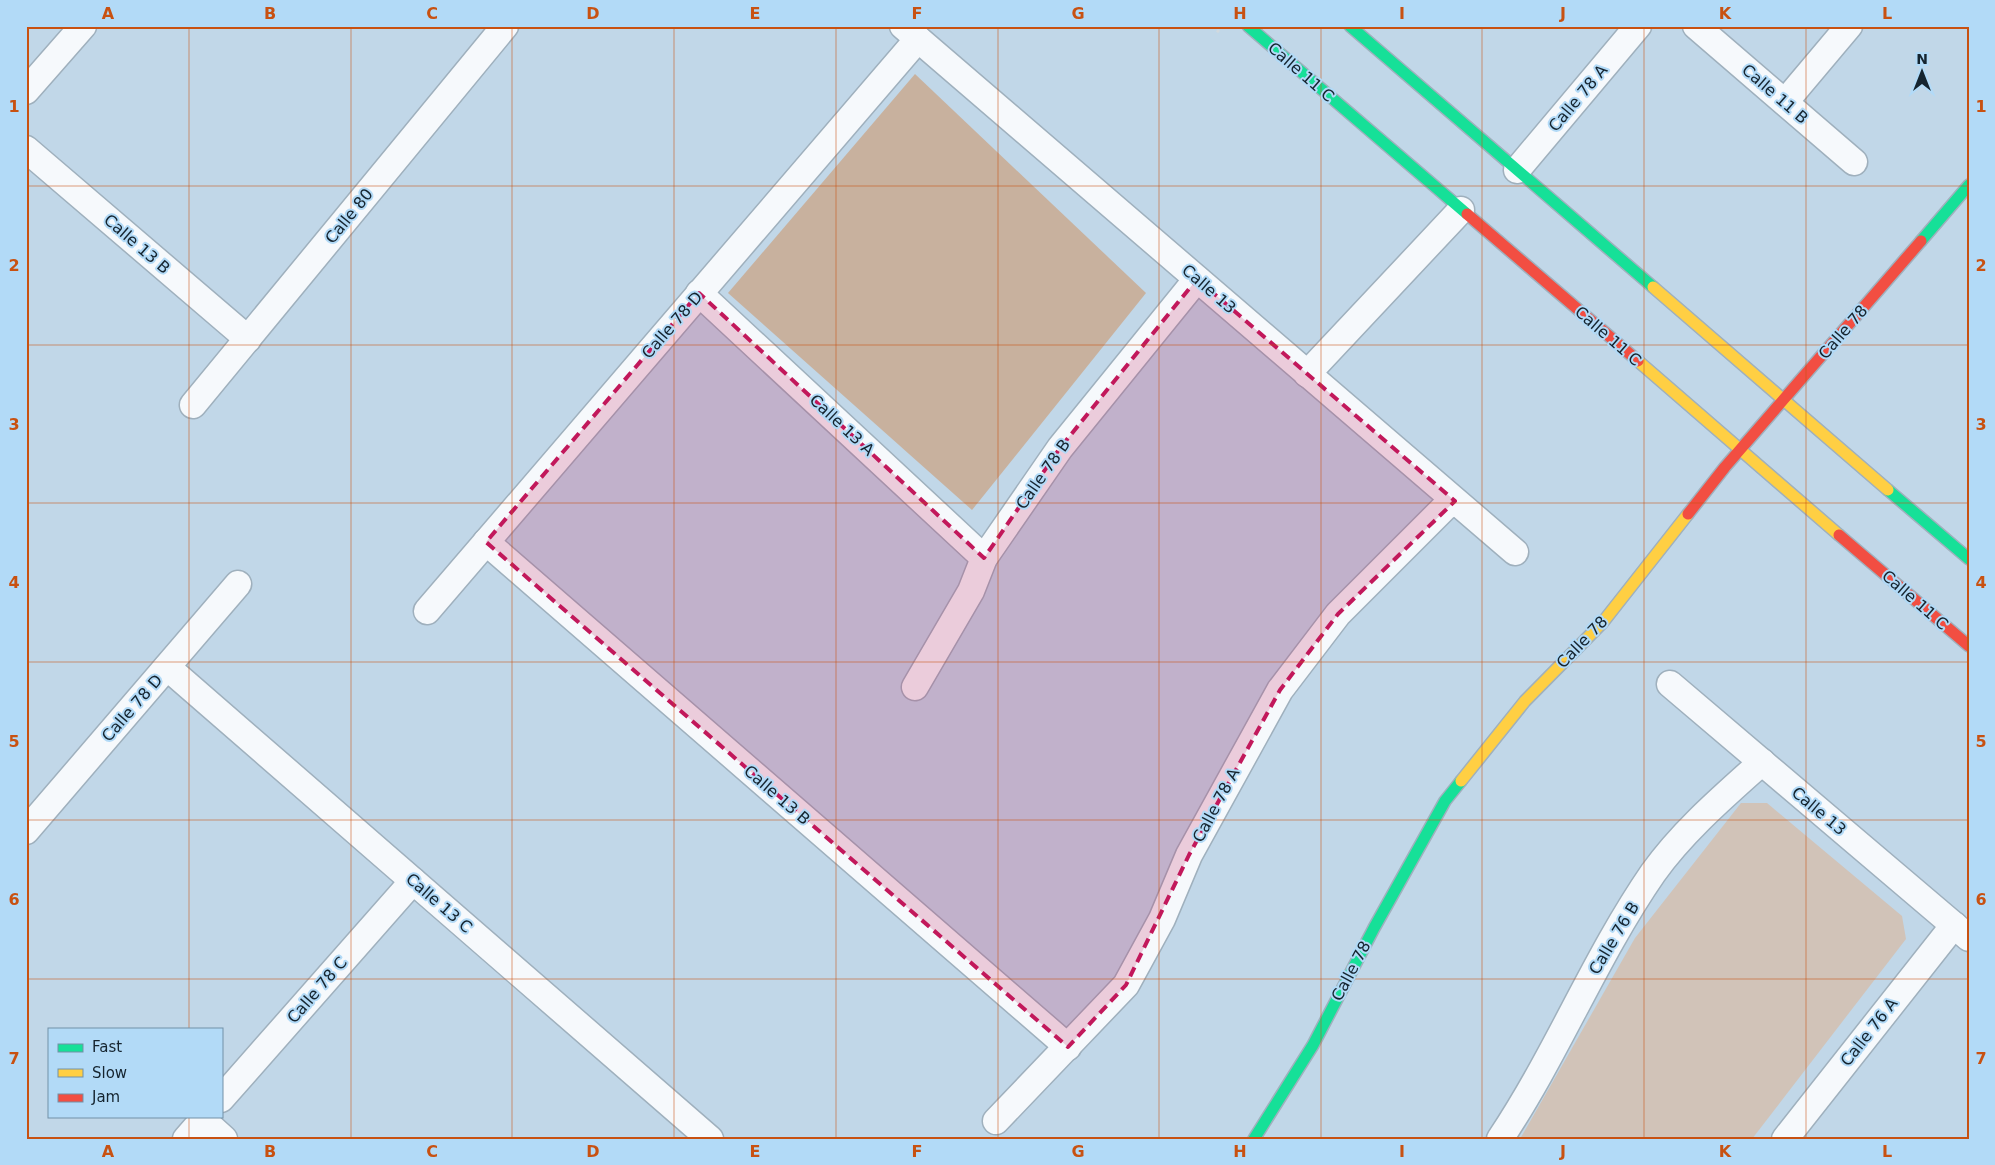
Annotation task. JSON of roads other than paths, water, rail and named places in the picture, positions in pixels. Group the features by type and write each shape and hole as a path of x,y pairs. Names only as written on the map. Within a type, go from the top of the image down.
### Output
{"main road":[{"name":"Calle 11 C","path":"1248,26 1969,646"},
{"path":"1350,26 1969,559"},
{"name":"Calle 78","path":"1254,1139 1313,1044 1444,801 1525,701 1603,622 1740,450 1969,185"}],"street":[{"path":"26,91 83,26"},
{"name":"Calle 80","path":"193,405 505,26"},
{"name":"Calle 78 A","path":"1517,170 1638,26"},
{"name":"Calle 11 B","path":"1696,26 1854,162"},
{"path":"1784,102 1849,26"},
{"name":"Calle 13","path":"910,33 1515,552"},
{"name":"Calle 78 D","path":"427,611 699,293 910,33"},
{"name":"Calle 13 B","path":"26,149 248,339"},
{"path":"1308,374 1461,210"},
{"name":"Calle 78 B","path":"915,687 971,591 984,558 1060,448 1197,279"},
{"name":"Calle 13 A","path":"699,293 984,558"},
{"name":"Calle 78 A","path":"996,1122 1126,985 1162,918 1189,855 1280,690 1338,614 1444,507 1456,501"},
{"name":"Calle 13 B","path":"486,542 1068,1047"},
{"name":"Calle 78 D","path":"26,831 238,584"},
{"name":"Calle 13 C","path":"167,667 710,1139"},
{"name":"Calle 13","path":"1670,684 1962,932"},
{"name":"Calle 76 B","path":"1500,1139 1525,1101 1578,999 1619,926 1654,872 1704,815 1762,762"},
{"name":"Calle 78 C","path":"222,1098 413,881"},
{"name":"Calle 76 A","path":"1785,1139 1962,932"},
{"path":"198,1125 224,1139"}]}
